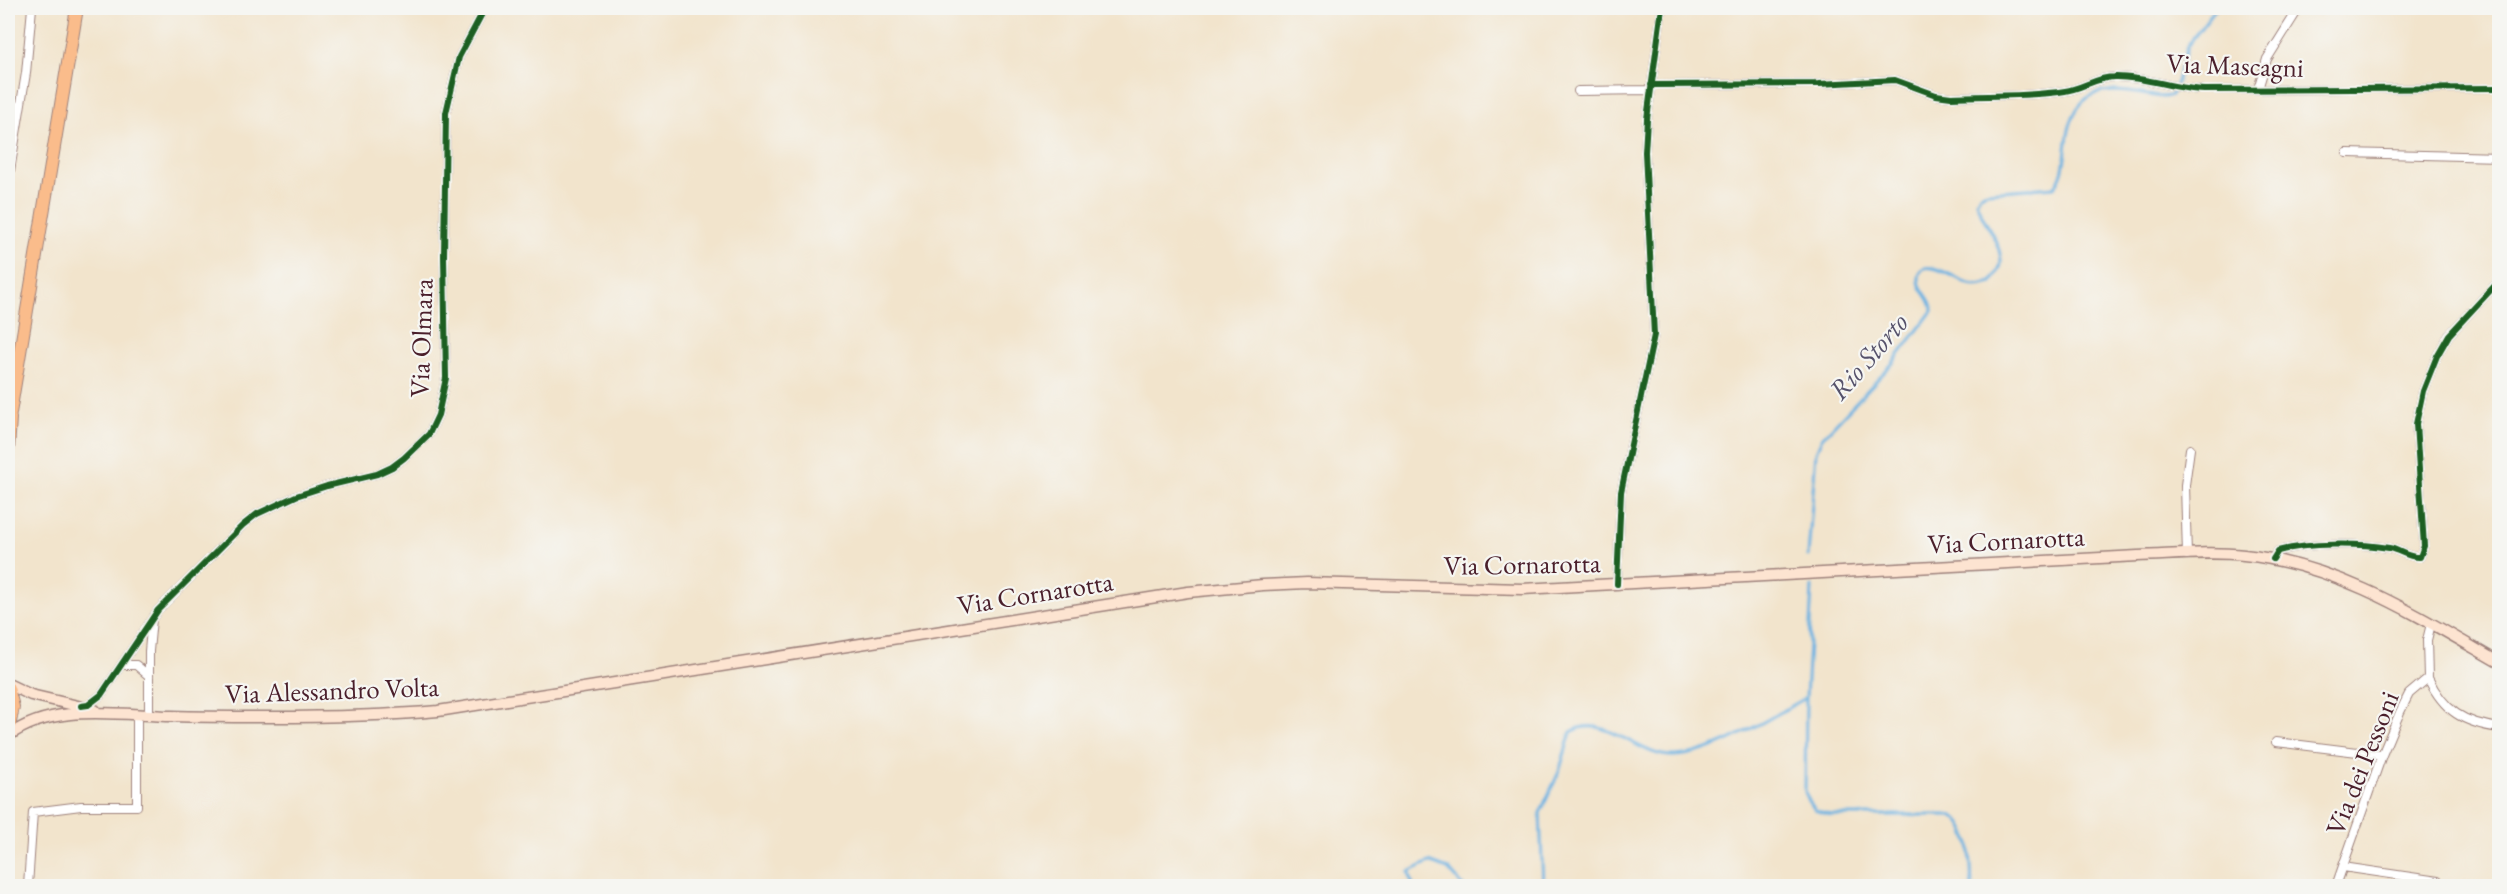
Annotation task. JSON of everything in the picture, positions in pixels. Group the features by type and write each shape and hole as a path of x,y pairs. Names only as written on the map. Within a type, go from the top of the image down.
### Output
{"main road":[{"path":"8,450 9,421 77,8"},
{"name":"Via Cornarotta","path":"599,686 1188,592 1244,586 1307,584 1522,589 2138,555 2241,554 2318,570 2361,587 2499,663"},
{"path":"8,686 13,707 8,734"},
{"name":"Via Alessandro Volta","path":"8,686 30,694 102,712 137,715 373,716 438,711 599,686"},
{"name":"Via Alessandro Volta","path":"8,734 29,722 102,712"}],"street":[{"path":"8,183 26,73 32,8"},
{"name":"Via Olmara","path":"81,706 88,705 100,695 153,617 229,537 257,514 296,496 385,470 404,458 429,434 438,416 446,378 444,256 446,113 459,57 485,8"},
{"path":"1617,584 1621,492 1654,335 1646,152 1651,88 1662,8"},
{"path":"2258,89 2266,59 2299,8"},
{"name":"Via Mascagni","path":"1578,91 1895,80 1936,95 1951,97 2066,91 2115,77 2180,89 2499,88"},
{"path":"2348,153 2499,157"},
{"path":"2273,559 2278,551 2303,546 2375,546 2394,548 2411,557 2420,557 2424,546 2416,424 2423,391 2437,356 2449,335 2499,280"},
{"path":"2187,555 2185,485 2190,449"},
{"path":"149,715 149,651 153,617"},
{"name":"Via dei Pessoni","path":"2337,886 2382,755 2409,694 2428,678 2427,640 2431,624"},
{"path":"121,665 136,665 149,676"},
{"path":"2428,678 2437,695 2450,710 2465,720 2499,728"},
{"path":"28,886 33,812 81,806 137,806 137,715"},
{"path":"2276,742 2382,755"},
{"path":"2343,867 2438,881"}],"waterway":[{"name":"Rio Storto","path":"1808,556 1816,452 1822,438 1892,364 1932,311 1931,303 1920,285 1920,272 1925,268 1932,268 1969,284 1992,282 2001,264 2000,256 1995,240 1976,201 1980,195 1987,192 2054,187 2062,172 2071,122 2081,104 2089,97 2107,91 2160,97 2171,95 2187,46 2216,8"},
{"name":"Rio Storto","path":"1812,587 1806,698 1805,792 1809,801 1815,810 1830,815 1952,815 1959,821 1967,838 1971,858 1972,886"},
{"path":"1543,886 1540,813 1559,772 1571,732 1584,727 1596,727 1661,755 1690,754 1742,734 1806,698"},
{"path":"1413,886 1409,872 1429,862 1448,869 1463,886"}],"cycle path":[{"path":"81,706 88,705 101,695 158,610 243,525 257,514 296,496 377,474 404,458 429,434 438,415 446,378 444,256 446,113 459,57 485,8"},
{"path":"1617,584 1621,492 1654,335 1645,152 1647,119 1662,8"},
{"path":"1651,85 1819,84 1895,80 1936,95 1951,97 2051,93 2071,90 2114,77 2136,78 2204,90 2500,88"},
{"path":"2273,559 2278,551 2290,548 2333,545 2389,548 2420,557 2424,546 2416,424 2423,391 2437,356 2449,335 2500,280"}]}
